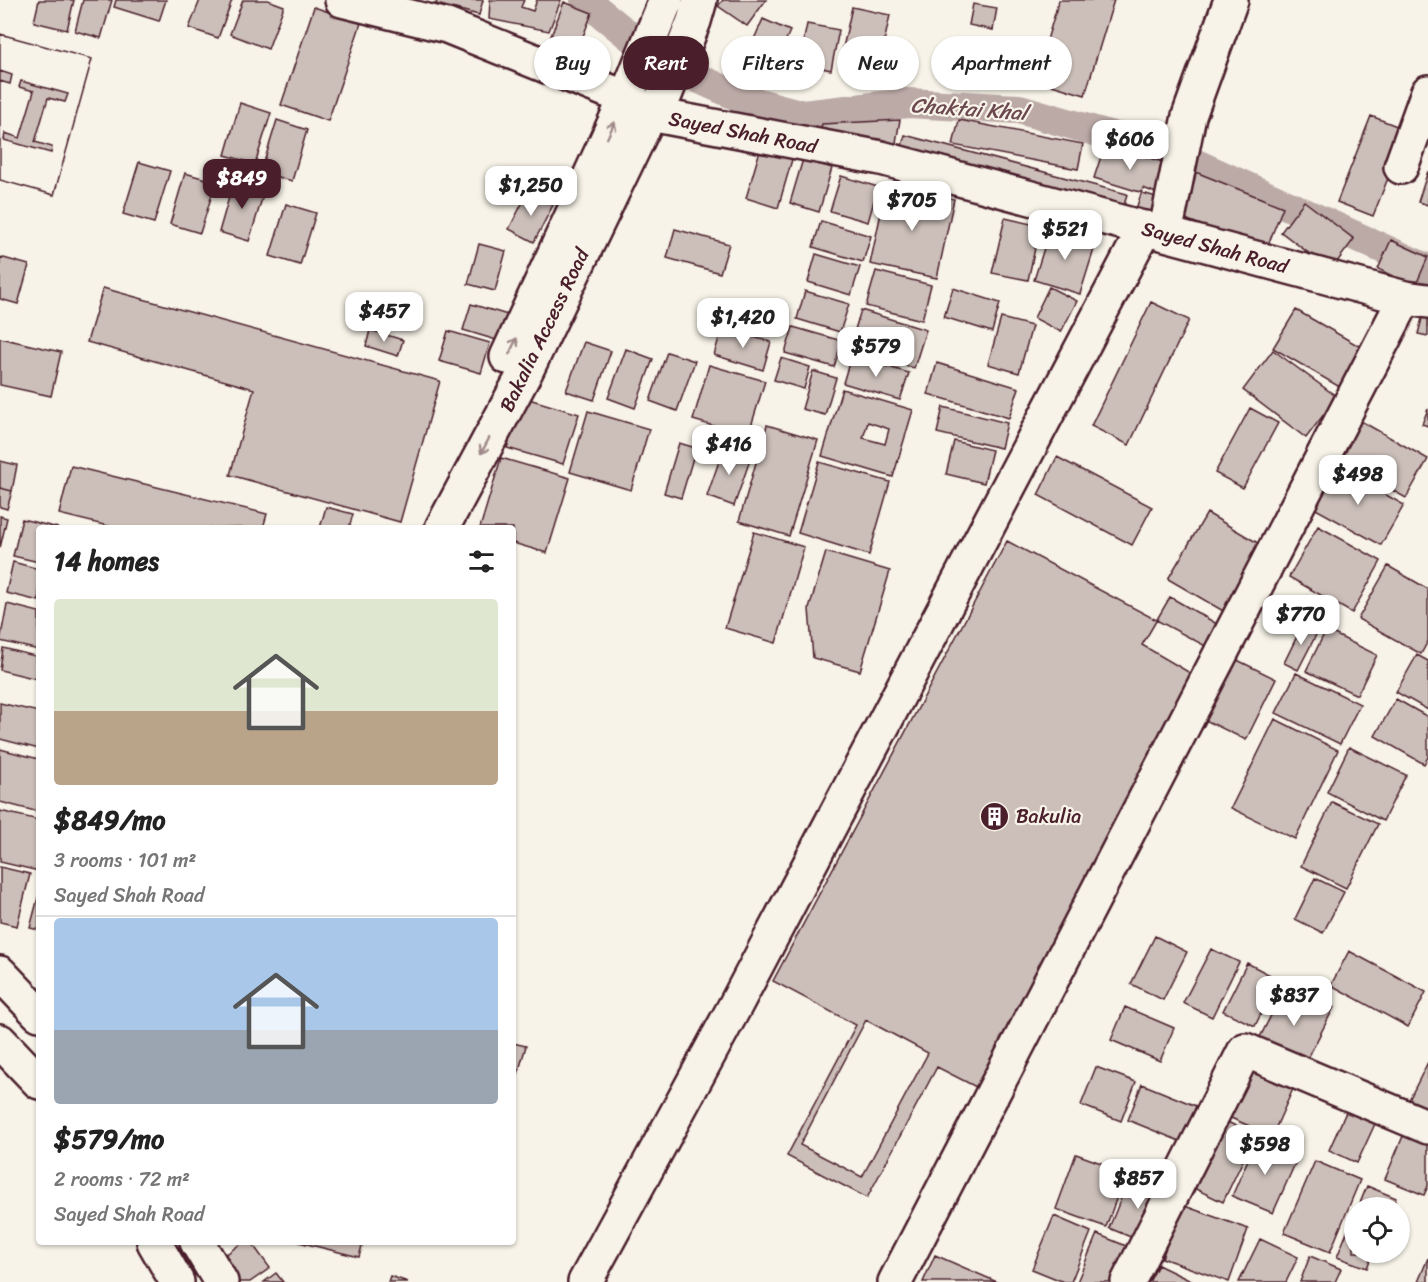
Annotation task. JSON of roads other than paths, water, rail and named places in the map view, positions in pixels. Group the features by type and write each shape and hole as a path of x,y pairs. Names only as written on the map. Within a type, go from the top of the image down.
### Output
{"main road":[{"name":"Sayed Shah Road","path":"342,0 447,26 643,97 1417,300"},
{"path":"585,1282 1155,231 1175,184 1189,116 1231,0"},
{"name":"Bakalia Access Road","path":"444,525 526,371 643,97 664,4"},
{"name":"Bakalia Access Road","path":"419,525 643,97 697,11"},
{"path":"1401,167 1428,92"},
{"path":"895,1282 1417,300"},
{"path":"18,981 36,1009"},
{"path":"0,1041 36,1079"},
{"path":"1128,1282 1245,1050 1428,1127"},
{"path":"156,1245 177,1282"},
{"path":"199,1245 220,1282"}],"waterway":[{"name":"Chaktai Khal","path":"585,0 662,62 744,99 803,115 908,103 1019,109 1174,154 1428,269"}],"place":[{"name":"Bakulia","path":"995,816"}]}
